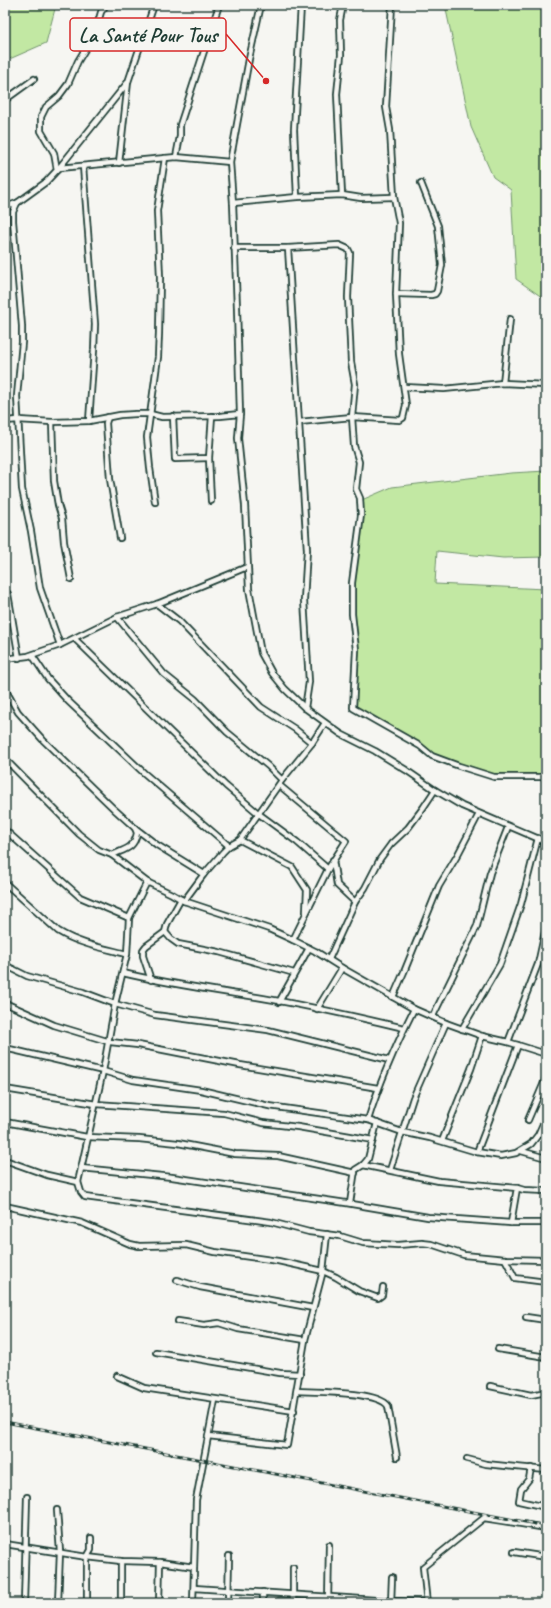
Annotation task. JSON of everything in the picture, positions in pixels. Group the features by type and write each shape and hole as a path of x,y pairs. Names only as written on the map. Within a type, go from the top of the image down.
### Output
{"street":[{"path":"58,169 56,157 41,131 41,117 46,107 59,96 68,84 78,61 95,33 101,12 106,5"},
{"path":"119,163 128,82 154,5"},
{"path":"176,158 180,136 180,125 219,5"},
{"path":"261,5 249,59 230,162 233,203 240,414 238,438 245,505 249,589 261,653 272,673 285,689 305,708 341,734 375,751 435,790 479,814 546,842"},
{"path":"297,196 294,130 301,5"},
{"path":"342,195 337,94 341,55 340,20 343,5"},
{"path":"299,422 352,417 400,420 403,418 406,405 399,354 396,294 399,223 394,197 390,130 386,107 392,5"},
{"path":"5,100 34,79"},
{"path":"5,207 16,203 46,182 128,82"},
{"path":"58,169 165,158 230,162"},
{"path":"155,502 147,437 160,333 160,277 157,211 165,158"},
{"path":"83,166 95,324 89,421"},
{"path":"396,294 431,295 435,294 437,291 442,265 438,226 421,183"},
{"path":"233,203 297,196 342,195 361,198 394,197"},
{"path":"16,203 13,212 13,221 22,326 17,396 22,489 40,588 60,645"},
{"path":"234,248 288,248 339,245 348,249 350,253 348,297 351,362 355,384 352,417 354,446 359,462 356,488 360,498 361,515 352,583 352,614 356,650 353,708 420,746 432,756 459,766 494,777 546,777"},
{"path":"288,248 307,550 304,600 309,682 305,708"},
{"path":"503,383 510,319"},
{"path":"404,387 444,388 503,383 546,385"},
{"path":"5,421 89,421 120,415 150,414 162,417 240,414"},
{"path":"173,416 175,459 209,458"},
{"path":"211,501 209,458 212,416"},
{"path":"108,417 106,423 110,479 120,538"},
{"path":"52,422 54,481 62,518 64,542 71,579"},
{"path":"5,659 32,655 60,645 117,617 157,604 247,568"},
{"path":"8,594 19,658"},
{"path":"157,604 178,621 261,707 295,729 312,743"},
{"path":"117,617 164,674 195,699 227,732 268,766 280,783 326,825 346,839 346,842 328,869 293,940"},
{"path":"75,638 226,786 259,814 297,842 328,869"},
{"path":"32,655 48,679 68,701 144,773 229,846"},
{"path":"5,689 18,712 43,740 135,828 157,845 204,874"},
{"path":"151,980 143,956 143,950 165,932 167,924 183,900 204,874 229,846 240,840 280,783 312,743 325,723"},
{"path":"5,759 79,834 99,850 112,855 147,882 183,900 269,929 293,940 329,959 414,1009 433,1016 446,1023 482,1036 508,1042 546,1054"},
{"path":"329,959 355,902 365,888 380,859 391,844 412,823 435,790"},
{"path":"392,997 404,972 439,886 479,814"},
{"path":"433,1016 478,926 490,873 508,827"},
{"path":"112,855 133,845 137,833 135,828"},
{"path":"5,830 80,897 129,918"},
{"path":"462,1029 500,964 521,904 538,838"},
{"path":"240,840 292,867 307,890 306,913"},
{"path":"333,860 337,885 355,902"},
{"path":"147,882 129,918 127,954 115,1004 103,1071 78,1182 81,1192 85,1197 266,1222 340,1236 368,1244 398,1245 422,1243 431,1244 464,1255 505,1259 546,1260"},
{"path":"5,883 58,931 66,936 82,942 127,954"},
{"path":"508,1042 538,964 546,927"},
{"path":"165,932 178,944 219,952 294,973"},
{"path":"279,1002 309,948"},
{"path":"5,965 27,976 155,1015 268,1030 389,1060"},
{"path":"317,1009 342,968"},
{"path":"123,973 151,980 317,1009 404,1028"},
{"path":"5,1004 54,1025 108,1041 138,1045 240,1065 378,1088"},
{"path":"368,1120 389,1060 414,1009"},
{"path":"390,1170 413,1098 446,1023"},
{"path":"442,1141 471,1069 482,1036"},
{"path":"477,1152 518,1045"},
{"path":"5,1048 103,1071 133,1080 201,1090 269,1106 368,1120 402,1132 442,1141 477,1152 501,1156 521,1151 536,1140 546,1117"},
{"path":"528,1120 546,1078"},
{"path":"5,1089 96,1104 224,1113 263,1123 298,1127 373,1140"},
{"path":"5,1122 87,1137 139,1139 178,1143 229,1153 278,1156 355,1173"},
{"path":"350,1203 355,1173 357,1169 368,1159 377,1123"},
{"path":"521,1151 546,1158"},
{"path":"5,1160 47,1175 78,1182"},
{"path":"363,1165 439,1181 546,1191"},
{"path":"81,1168 172,1177 350,1203 428,1217 511,1223 546,1223"},
{"path":"511,1223 517,1188"},
{"path":"5,1206 82,1223 130,1244 139,1246 186,1245 215,1252 278,1261 323,1272 341,1279 359,1291 378,1298 382,1295 383,1287"},
{"path":"208,1436 286,1446 288,1443 305,1340 323,1272 327,1234"},
{"path":"505,1259 515,1278 546,1282"},
{"path":"177,1280 200,1287 255,1296 313,1308"},
{"path":"526,1317 546,1320"},
{"path":"178,1321 204,1325 219,1323 238,1330 305,1340"},
{"path":"498,1349 546,1357"},
{"path":"156,1352 300,1374"},
{"path":"117,1376 144,1388 214,1400 294,1411"},
{"path":"490,1386 531,1395 546,1392"},
{"path":"297,1391 341,1392 376,1398 386,1402 397,1457"},
{"path":"193,1603 197,1494 214,1400"},
{"path":"467,1459 486,1464 546,1470"},
{"path":"531,1468 529,1479 521,1489 520,1501 546,1508"},
{"path":"24,1603 24,1546 27,1497"},
{"path":"57,1510 60,1552 58,1603"},
{"path":"194,1588 293,1594 364,1601 427,1602 423,1568 484,1518 546,1528"},
{"path":"87,1603 87,1557 91,1550 91,1538"},
{"path":"5,1544 87,1557 121,1561 160,1562 194,1567"},
{"path":"328,1603 329,1545"},
{"path":"514,1552 546,1557"},
{"path":"228,1603 229,1556"},
{"path":"121,1561 121,1603"},
{"path":"159,1603 160,1562"},
{"path":"293,1568 293,1603"},
{"path":"391,1602 392,1577"},
{"path":"263,1603 264,1592"}],"green space":[{"path":"5,5 56,5 46,43 5,61"},
{"path":"445,5 546,5 546,300 516,279 511,190 493,177 471,127"},
{"path":"546,471 546,557 503,558 437,551 435,584 546,589 546,774 505,777 480,772 442,758 406,739 354,708 354,643 351,574 360,511 357,502 392,487 511,473"}],"railway":[{"path":"5,1422 546,1526"}],"place":[{"name":"La Santé Pour Tous","path":"266,81"}]}
